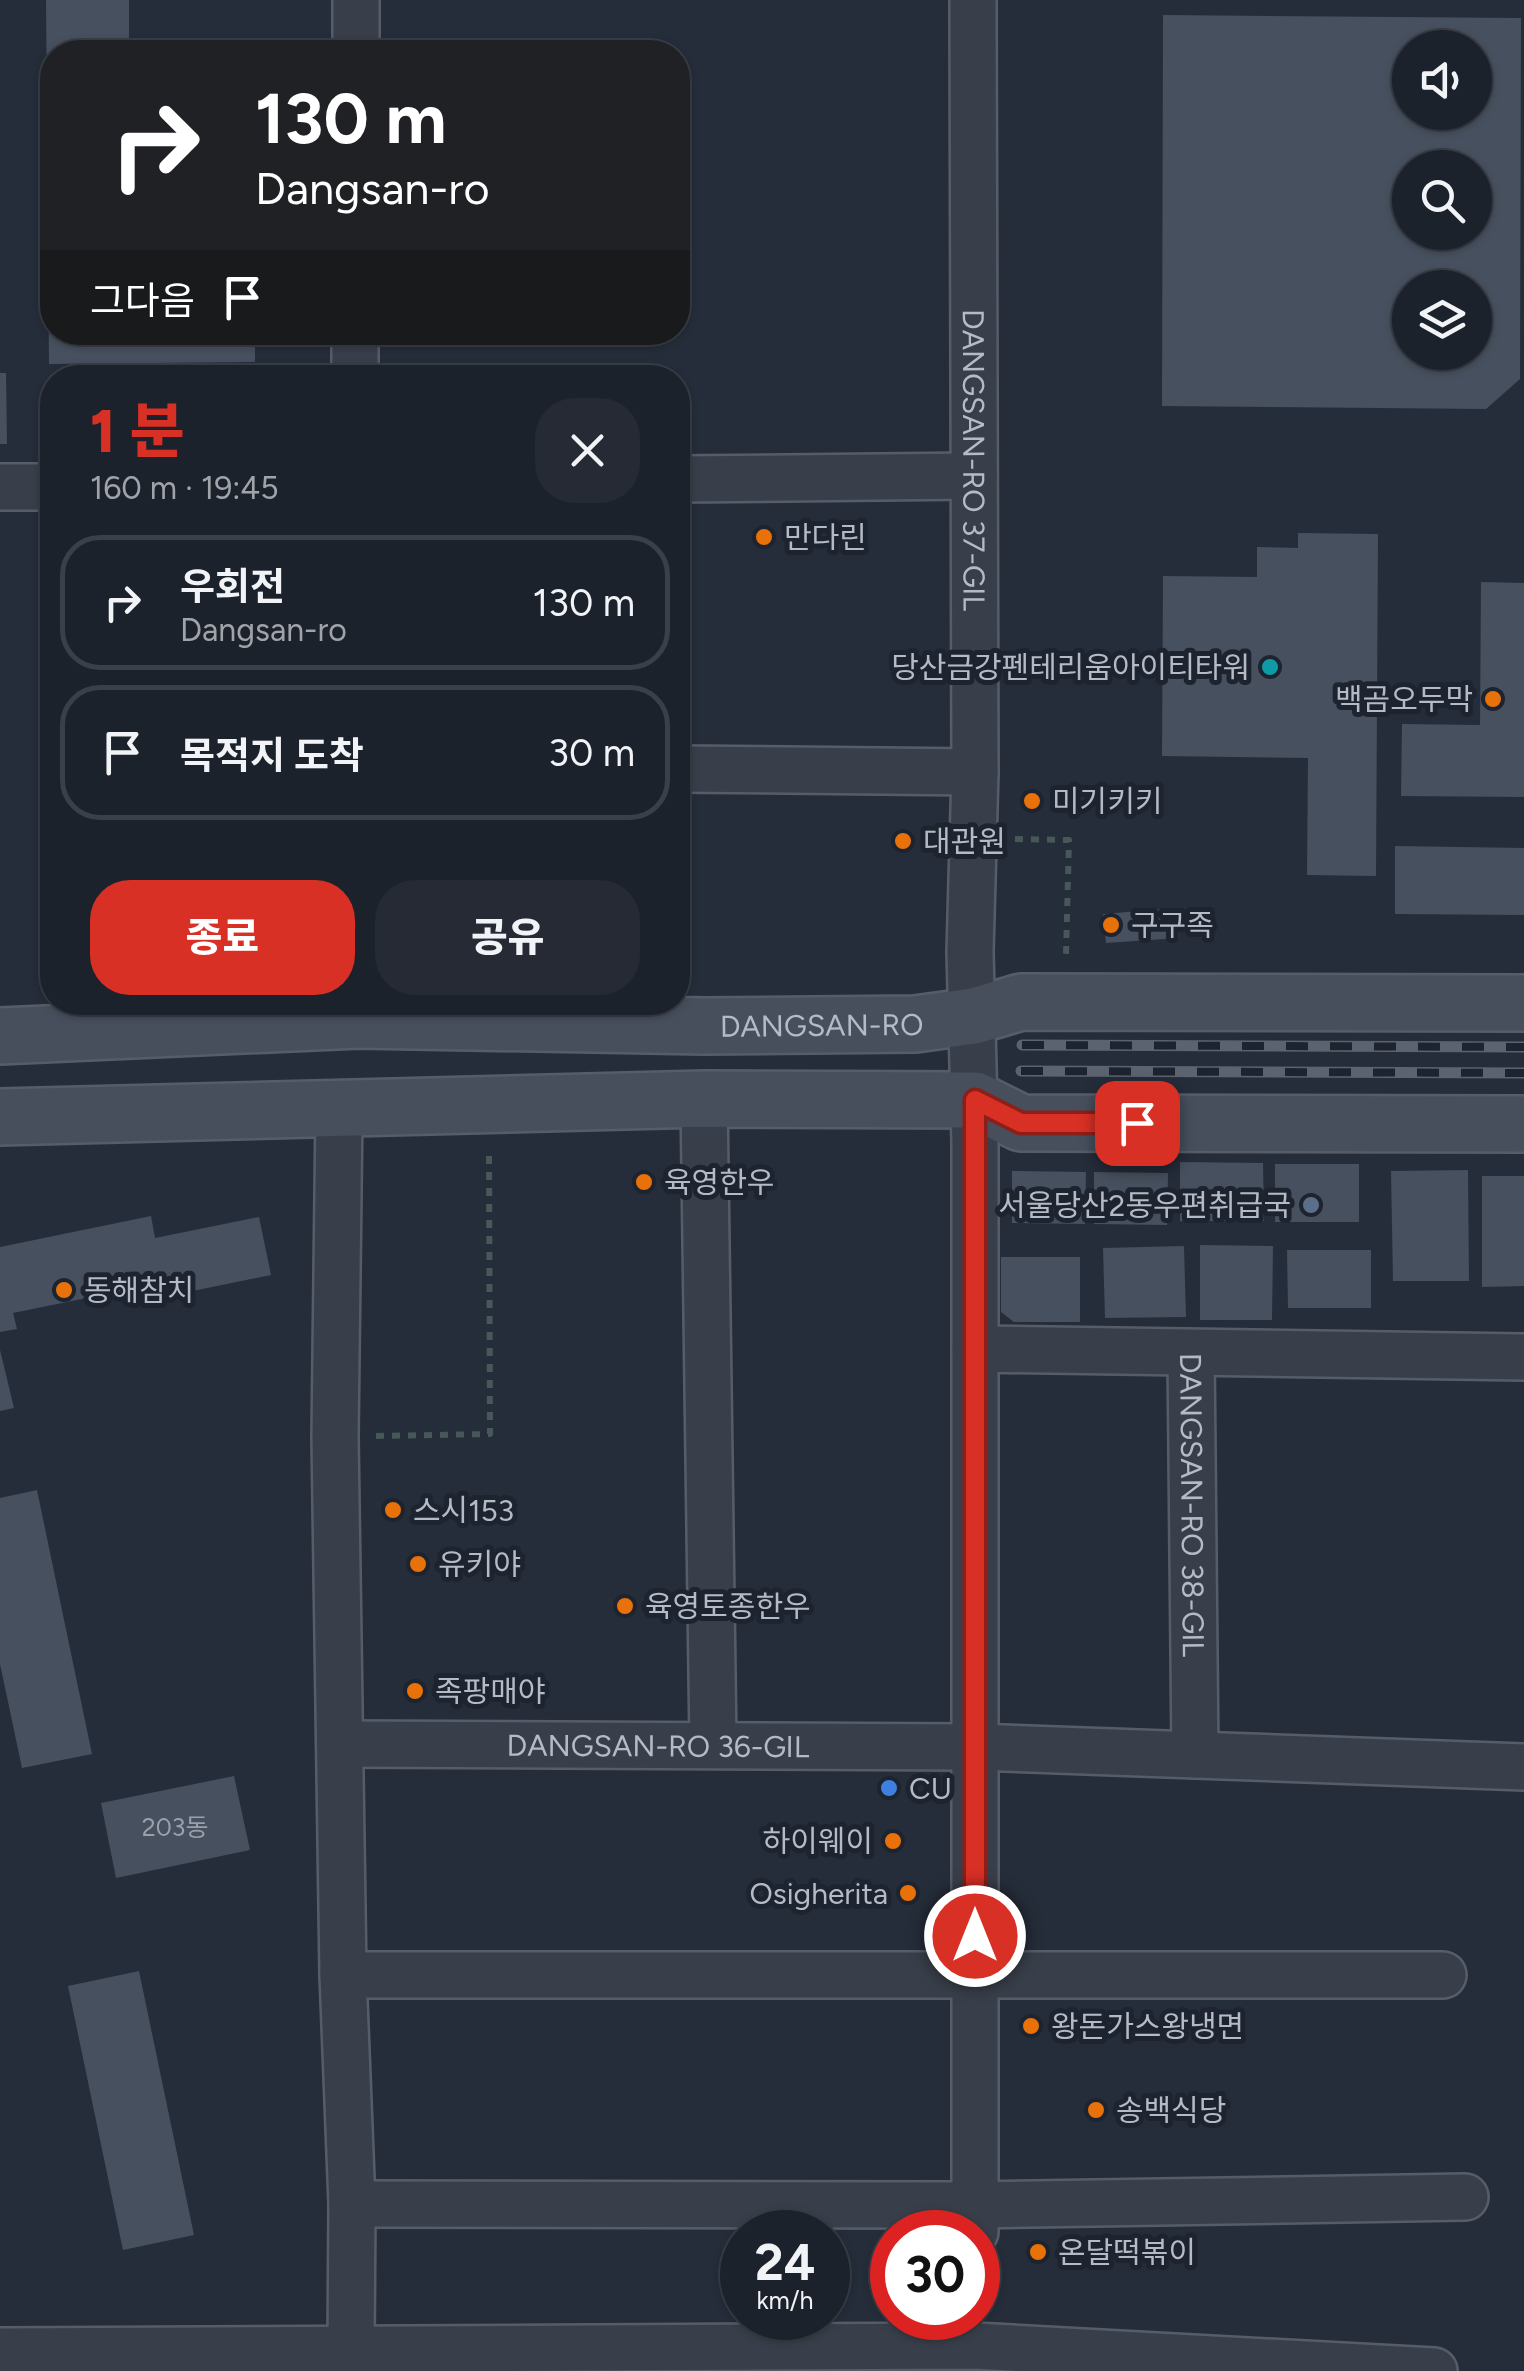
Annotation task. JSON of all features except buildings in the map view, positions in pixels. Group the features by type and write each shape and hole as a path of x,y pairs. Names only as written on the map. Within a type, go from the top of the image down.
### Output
{"main road":[{"name":"DANGSAN-RO","path":"456,1015 724,1026 915,1024 974,1016 1021,1002 1524,1003"},
{"name":"DANGSAN-RO","path":"0,1036 302,1015"},
{"path":"684,1100 744,1083 770,1066 776,1048 758,1034 724,1026"},
{"path":"0,1117 684,1100 975,1100 1021,1123 1524,1124"}],"street":[{"path":"356,0 356,40"},
{"name":"DANGSAN-RO 37-GIL","path":"974,0 975,772 970,952 975,1100"},
{"path":"690,479 974,476"},
{"path":"0,487 40,486"},
{"path":"690,770 975,772"},
{"path":"684,1100 713,1745"},
{"path":"975,1100 975,2210"},
{"path":"339,1110 335,1437 352,2204 351,2349"},
{"name":"DANGSAN-RO 38-GIL","path":"975,1350 1191,1353 1195,1755"},
{"path":"1191,1353 1524,1358"},
{"name":"DANGSAN-RO 36-GIL","path":"340,1744 975,1747"},
{"path":"975,1747 1524,1767"},
{"path":"344,1975 1443,1975"},
{"path":"1000,2218 1465,2197"},
{"path":"352,2204 870,2216"},
{"path":"1000,2334 1434,2371"},
{"path":"0,2351 234,2360 351,2349 870,2335"}],"path":[{"path":"1066,955 1069,840"},
{"path":"335,1437 490,1434 489,1150"}],"railway":[{"path":"1022,1045 1524,1047"},
{"path":"1021,1071 1524,1073"}],"place":[{"name":"만다린","path":"764,537"},
{"name":"당산금강펜테리움아이티타워","path":"1270,667"},
{"name":"백곰오두막","path":"1493,699"},
{"name":"미기키키","path":"1032,801"},
{"name":"대관원","path":"903,841"},
{"name":"구구족","path":"1111,925"},
{"name":"육영한우","path":"644,1182"},
{"name":"서울당산2동우편취급국","path":"1311,1205"},
{"name":"동해참치","path":"64,1290"},
{"name":"스시153","path":"393,1510"},
{"name":"유키야","path":"418,1564"},
{"name":"육영토종한우","path":"625,1606"},
{"name":"족팡매야","path":"415,1691"},
{"name":"CU","path":"889,1788"},
{"name":"하이웨이","path":"893,1841"},
{"name":"Osigherita","path":"908,1893"},
{"name":"왕돈가스왕냉면","path":"1031,2026"},
{"name":"송백식당","path":"1096,2110"},
{"name":"온달떡볶이","path":"1038,2252"}],"route":[{"path":"975,1936 975,1100 1021,1123 1137,1123"}]}
